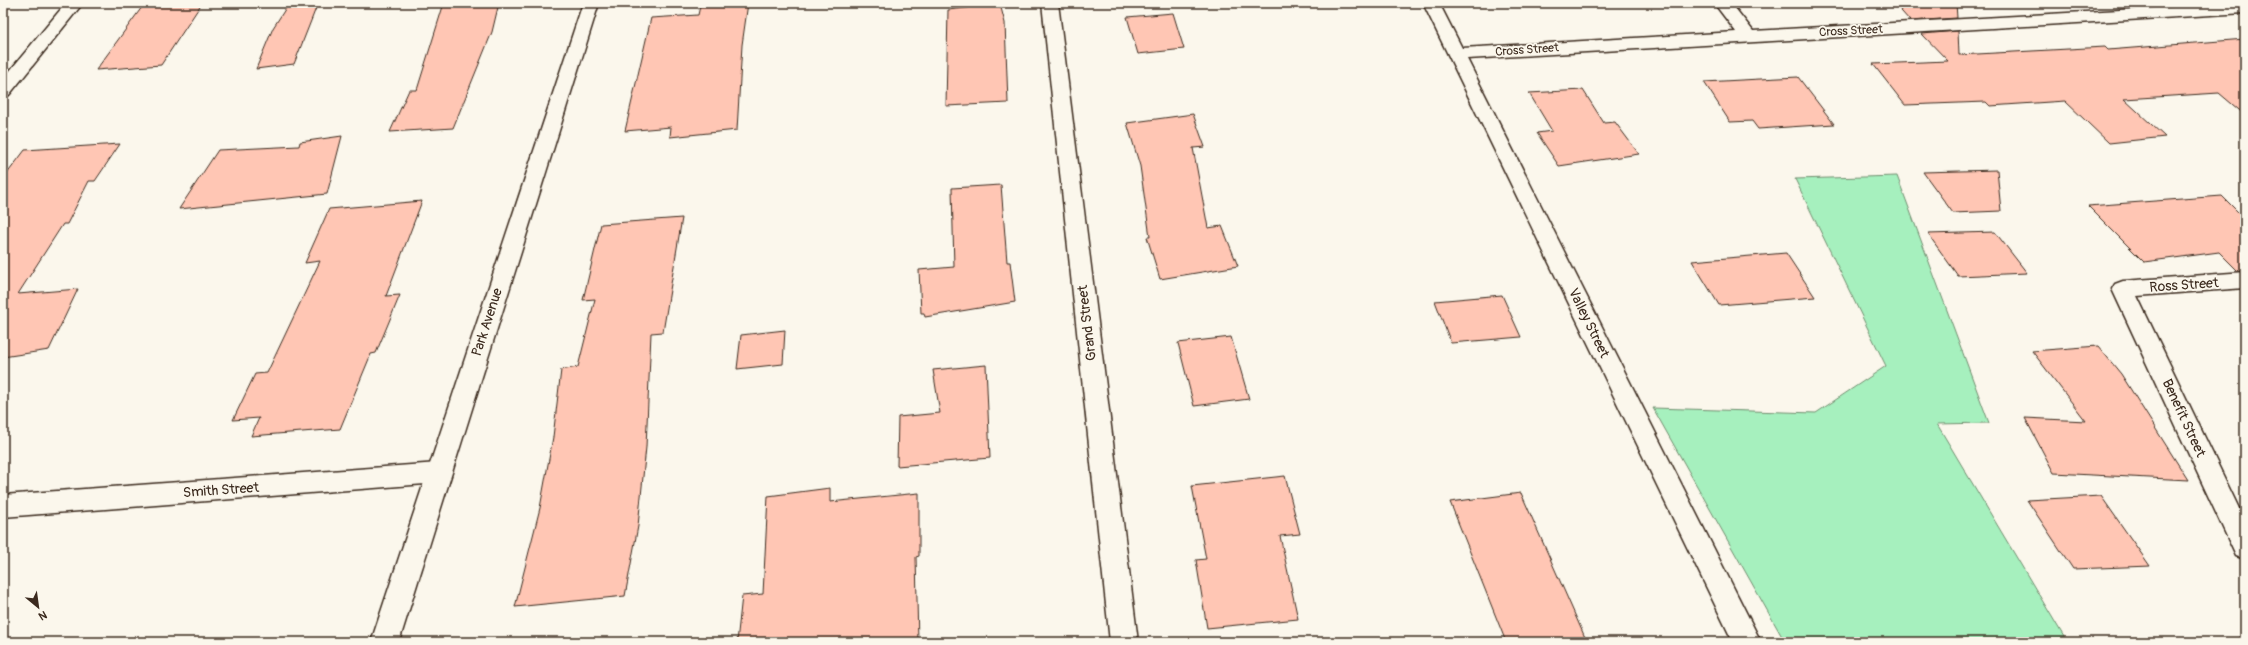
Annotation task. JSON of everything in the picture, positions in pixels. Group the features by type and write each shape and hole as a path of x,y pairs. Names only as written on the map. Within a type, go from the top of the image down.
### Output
{"street":[{"path":"3,91 75,3"},
{"name":"Park Avenue","path":"385,642 438,473 591,3"},
{"name":"Grand Street","path":"1050,3 1124,642"},
{"name":"Valley Street","path":"1431,3 1747,642"},
{"path":"1722,3 1748,36"},
{"name":"Cross Street","path":"1456,54 2245,8"},
{"name":"Ross Street","path":"2123,289 2245,280"},
{"name":"Benefit Street","path":"2123,289 2245,548"},
{"name":"Smith Street","path":"3,506 438,473"}],"green space":[{"path":"1897,176 1989,423 1937,424 2067,642 1785,642 1653,408 1816,413 1886,366 1795,179"}],"building":[{"path":"145,3 202,3 161,65 96,70"},
{"path":"289,3 318,3 294,64 256,69 273,28"},
{"path":"444,3 499,3 492,32 453,128 390,132 409,90 417,90"},
{"path":"748,3 742,45 737,130 670,137 671,127 625,131 651,18 698,15 700,6"},
{"path":"1894,3 1956,3 1957,18 1910,21"},
{"path":"1000,4 1005,23 1008,103 946,106 948,10"},
{"path":"1173,13 1184,49 1138,54 1127,17"},
{"path":"1958,31 1959,55 2105,47 2108,50 2245,39 2245,115 2219,93 2124,99 2165,137 2109,143 2065,101 1990,106 1986,102 1905,105 1873,64 1948,61 1922,34"},
{"path":"1798,77 1834,124 1758,129 1752,121 1730,122 1704,82"},
{"path":"1583,90 1604,123 1615,122 1639,154 1559,166 1537,133 1552,131 1529,93"},
{"path":"1193,114 1205,147 1193,148 1208,228 1222,226 1238,266 1160,279 1147,237 1150,237 1140,166 1127,123"},
{"path":"342,136 327,194 179,209 218,150 299,146 300,142"},
{"path":"120,144 95,181 89,181 67,224 63,224 18,294 78,289 49,350 3,357 3,179 25,150"},
{"path":"1997,170 2001,211 1953,213 1923,172"},
{"path":"1001,185 1007,262 1010,262 1015,302 925,317 924,313 921,313 919,270 954,267 952,188"},
{"path":"2222,196 2245,219 2245,271 2238,271 2219,252 2144,262 2088,206"},
{"path":"422,201 386,296 400,295 376,353 371,354 340,429 251,436 259,418 233,420 255,374 267,373 320,261 305,263 329,209"},
{"path":"682,218 663,332 651,333 646,447 638,526 625,596 515,607 540,508 553,437 561,370 578,367 595,299 583,300 601,224"},
{"path":"1995,232 2027,273 1958,276 1928,234"},
{"path":"1786,253 1815,297 1719,305 1692,261"},
{"path":"1502,295 1521,337 1451,343 1435,301"},
{"path":"785,330 783,364 737,369 741,335"},
{"path":"1231,337 1249,399 1194,406 1178,343"},
{"path":"2098,346 2121,374 2188,480 2054,473 2025,418 2086,421 2032,351"},
{"path":"986,365 990,458 897,466 898,417 940,413 933,370"},
{"path":"1285,476 1300,534 1280,536 1298,619 1207,628 1196,560 1206,559 1192,486"},
{"path":"830,488 830,502 919,493 919,556 916,557 918,642 737,642 742,596 763,594 768,496"},
{"path":"1521,493 1587,642 1506,642 1450,502"},
{"path":"2101,496 2150,566 2073,569 2027,500"}]}
